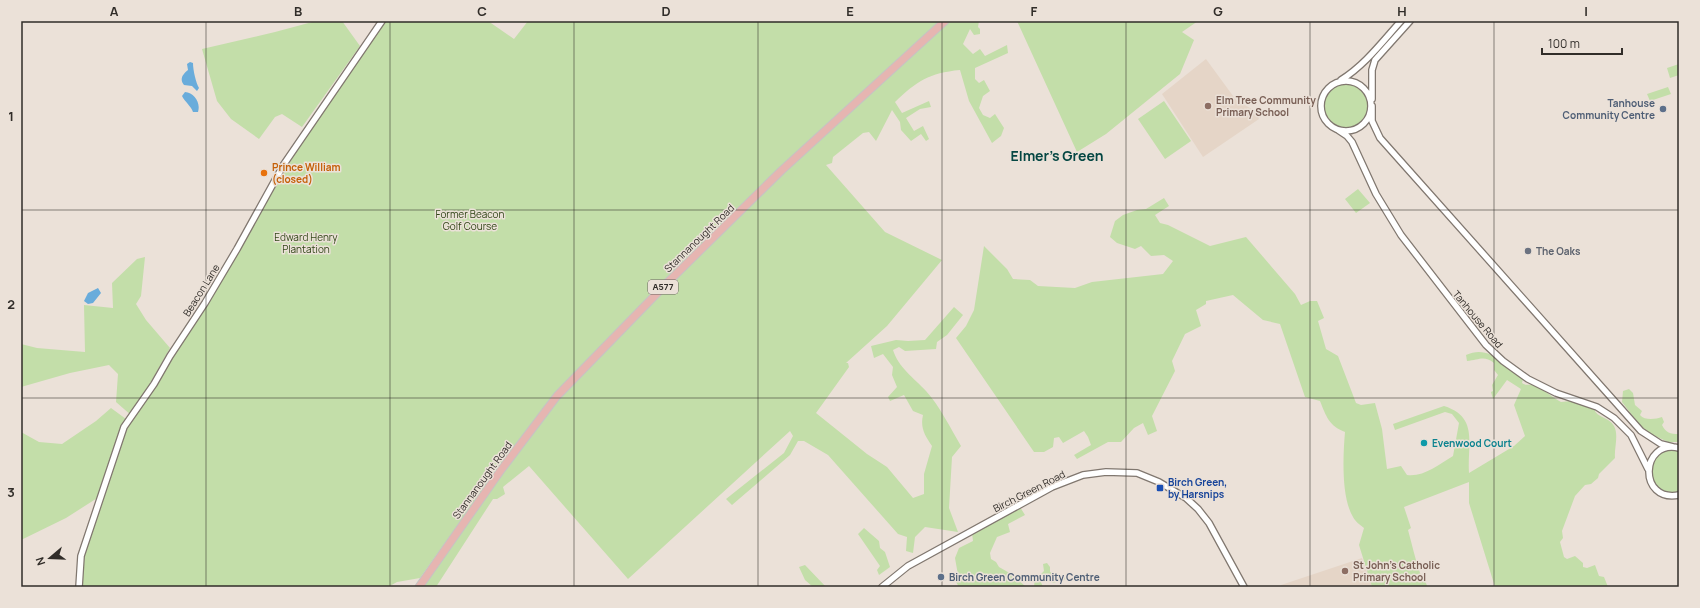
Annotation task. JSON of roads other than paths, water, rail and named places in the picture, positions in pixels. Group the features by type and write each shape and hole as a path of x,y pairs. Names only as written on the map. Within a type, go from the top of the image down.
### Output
{"main road":[{"name":"Stannanought Road","path":"419,587 493,482 557,396 670,280 781,171 945,21"}],"street":[{"name":"Beacon Lane","path":"79,587 82,556 124,427 154,384 170,356 205,303 302,135 382,21"},
{"path":"1339,82 1363,64 1401,21"},
{"path":"1410,21 1375,60 1372,70 1372,121 1380,138 1642,431 1661,444 1677,448"},
{"path":"1346,80 1361,85 1366,90 1372,104 1371,114 1367,121 1361,127 1350,131 1338,130 1326,121 1321,109 1321,102 1326,91 1331,85 1339,82 1346,80"},
{"name":"Tanhouse Road","path":"1338,130 1347,136 1352,142 1376,194 1408,246 1486,345 1503,361 1528,379 1556,393 1597,407 1614,418 1624,426 1634,439 1648,469 1649,479 1655,489 1665,495 1679,495"},
{"path":"1648,469 1654,455 1663,449 1677,448"},
{"name":"Birch Green Road","path":"882,587 908,566 1052,487 1083,474 1106,472 1137,473 1159,482 1186,498 1209,522 1244,587"}],"water":[{"path":"190,62 193,63 199,88 197,91 192,86 184,85 182,81 183,75 188,70 187,64"},
{"path":"185,92 194,96 198,102 198,112 193,112 183,98 182,96"},
{"path":"98,288 101,293 93,303 88,304 84,301 88,293"}],"place":[{"name":"Elm Tree Community Primary School","path":"1208,106"},
{"name":"Tanhouse Community Centre","path":"1663,109"},
{"name":"Prince William (closed)","path":"264,173"},
{"name":"The Oaks","path":"1528,251"},
{"name":"Evenwood Court","path":"1424,443"},
{"name":"Birch Green, by Harsnips","path":"1160,488"},
{"name":"St John's Catholic Primary School","path":"1345,571"},
{"name":"Birch Green Community Centre","path":"941,577"}],"district":[{"name":"Elmer's Green","path":"1057,156"}],"park label":[{"name":"Former Beacon Golf Course","path":"470,220"},
{"name":"Edward Henry Plantation","path":"306,242"}]}
